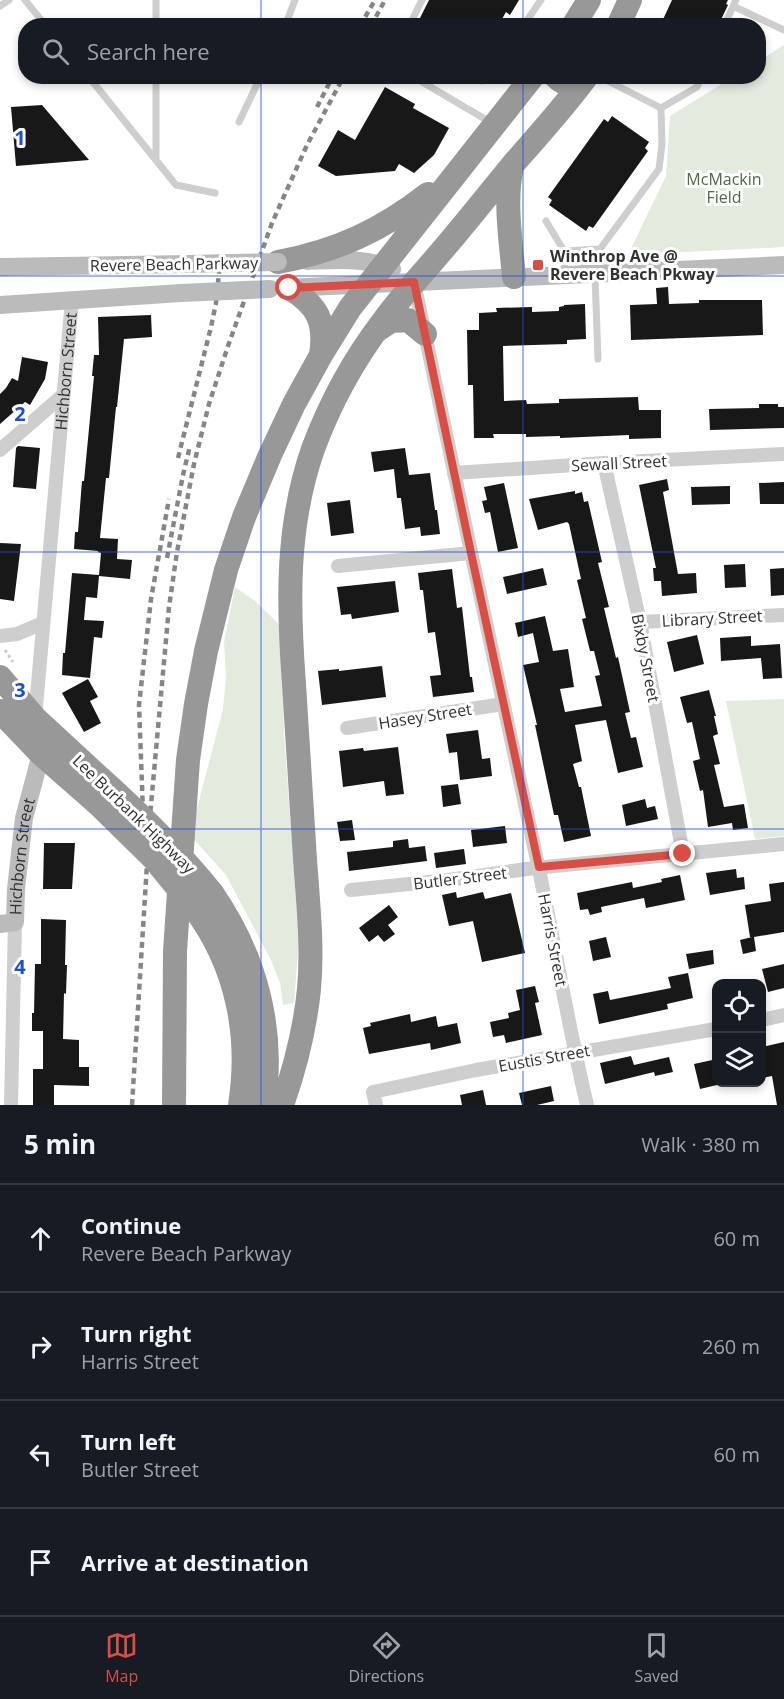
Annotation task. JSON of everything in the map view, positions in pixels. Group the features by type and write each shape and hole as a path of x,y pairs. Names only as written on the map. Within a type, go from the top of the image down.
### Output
{"highway":[{"path":"578,18 589,0"},
{"path":"622,18 630,0"},
{"path":"174,1105 176,923 191,732 221,588 244,517 275,442 301,391 350,308 526,84"},
{"path":"282,1105 302,1031 310,966 289,580 293,539 303,485 317,440 338,394 376,331 414,282 580,84"},
{"path":"278,262 329,249 378,228 414,205 462,165"},
{"path":"512,166 509,195 514,277"},
{"path":"279,289 304,297 318,314 322,333 321,356"},
{"path":"376,331 391,321 408,320 425,334"},
{"name":"Lee Burbank Highway","path":"0,677 35,718 179,855 203,901 208,929 228,969 236,996 244,1051 240,1105"},
{"name":"Lee Burbank Highway","path":"0,711 41,754 98,804 154,859 203,901 228,918 242,944 259,994 267,1048 267,1076 263,1105"}],"main road":[{"name":"Revere Beach Parkway","path":"0,267 359,261 384,265 414,282"},
{"path":"414,282 784,265"},
{"name":"Revere Beach Parkway","path":"0,305 181,293 414,282"},
{"name":"Hichborn Street","path":"7,923 17,882 24,818 41,754"}],"street":[{"name":"Harris Street","path":"414,282 539,867 574,1053 587,1105"},
{"name":"Hichborn Street","path":"35,718 72,300"},
{"path":"0,450 63,395"},
{"name":"Sewall Street","path":"454,473 784,454"},
{"name":"Bixby Street","path":"604,463 640,622 683,854"},
{"path":"338,566 471,553"},
{"name":"Library Street","path":"640,622 784,615"},
{"path":"0,636 17,634 43,623"},
{"name":"Hasey Street","path":"346,728 504,704"},
{"name":"Butler Street","path":"351,890 448,880 539,867 784,844"},
{"name":"Hichborn Street","path":"7,923 11,1105"},
{"path":"766,1019 784,1015"},
{"name":"Eustis Street","path":"375,1099 476,1071 712,1030"}],"lane":[{"path":"0,6 9,0"},
{"path":"25,0 40,18"},
{"path":"156,0 156,18"},
{"path":"288,18 296,0"},
{"path":"412,18 422,0"},
{"path":"529,18 542,0"},
{"path":"728,18 735,3 762,18"},
{"path":"766,20 784,30"},
{"path":"94,84 176,185 215,193"},
{"path":"156,84 156,160"},
{"path":"239,122 257,84"},
{"path":"426,84 495,124"},
{"path":"614,84 661,108"},
{"path":"661,108 698,84"},
{"path":"564,251 600,249 658,169 662,144 661,108"},
{"path":"546,221 564,251 565,275"},
{"path":"584,250 589,274 598,359"}],"green space":[{"name":"McMackin Field","path":"784,45 784,247 628,255 666,176 670,116 722,84 766,84 766,57"},
{"path":"235,587 255,601 280,625 284,734 299,941 294,1003 283,1005 280,983 271,960 226,875 190,835 223,709 226,676 224,642"},
{"path":"784,699 784,836 755,839 726,701"}],"building":[{"path":"429,0 519,0 510,15 506,12 503,18 420,18"},
{"path":"672,0 728,0 722,18 664,18"},
{"path":"385,87 415,104 413,108 449,128 434,155 414,173 399,164 395,171 336,176 318,166 338,130 355,140"},
{"path":"42,105 89,160 16,166 11,107"},
{"path":"612,116 649,142 645,148 648,151 593,228 589,226 586,231 549,205 552,200 548,197 604,119 608,122"},
{"path":"668,287 669,304 699,303 699,300 762,300 763,335 631,340 630,305 657,304 656,288"},
{"path":"585,304 586,339 567,340 567,344 503,346 504,401 526,400 527,404 559,403 559,399 638,397 639,410 661,410 661,438 629,439 629,435 560,438 560,436 526,437 526,434 493,434 494,438 474,438 473,385 468,385 467,330 479,330 479,313 497,312 496,308 532,307 532,312 559,311 559,307 564,305"},
{"path":"151,315 152,337 124,339 100,538 118,539 117,559 132,560 130,579 99,576 97,598 86,597 84,620 104,621 102,638 94,637 90,678 62,675 72,573 99,575 101,553 74,549 75,532 78,532 82,481 84,481 94,355 99,355 98,317"},
{"path":"22,357 48,362 45,379 30,405 25,402 0,424 0,394 12,378 18,381"},
{"path":"759,404 778,404 778,407 784,407 784,428 710,430 709,409 759,408"},
{"path":"18,446 40,448 36,489 13,487"},
{"path":"405,448 409,475 430,473 440,534 421,536 420,527 405,529 401,498 397,498 394,469 374,472 371,452"},
{"path":"667,479 669,490 663,492 678,574 696,573 697,593 662,596 661,581 654,581 653,568 656,568 639,485"},
{"path":"784,482 784,504 760,504 759,483"},
{"path":"504,483 518,548 498,552 490,512 485,513 482,501 487,500 484,487"},
{"path":"730,486 730,504 692,505 691,487"},
{"path":"575,491 575,494 582,492 584,502 588,501 602,562 598,563 609,607 604,608 630,712 625,713 631,738 636,737 643,767 618,773 606,720 575,725 582,761 573,764 579,787 581,787 591,836 564,842 558,815 554,815 523,665 539,662 533,633 518,637 515,623 545,616 553,651 568,649 574,687 560,689 565,712 602,706 595,676 600,675 594,651 590,651 582,619 586,618 577,580 581,579 569,524 567,522 538,530 529,499"},
{"path":"350,500 354,533 331,536 327,503"},
{"path":"0,543 21,544 14,601 0,599"},
{"path":"745,564 746,587 725,588 724,565"},
{"path":"543,568 547,585 507,594 503,577"},
{"path":"784,568 784,595 771,596 770,569"},
{"path":"452,569 457,608 462,607 470,677 472,677 474,692 433,697 430,676 441,675 435,632 428,633 423,590 420,590 418,573"},
{"path":"395,581 399,612 352,619 351,614 341,615 337,587"},
{"path":"697,635 704,664 674,672 667,642"},
{"path":"751,636 751,646 780,644 782,678 763,679 761,658 721,661 720,638"},
{"path":"382,666 386,697 322,705 318,671"},
{"path":"88,679 98,697 90,701 101,723 84,732 62,693"},
{"path":"709,690 716,716 714,716 718,734 713,736 720,764 714,765 724,807 744,804 748,828 733,830 732,823 708,827 703,790 700,791 693,761 700,759 692,722 687,723 680,697"},
{"path":"478,730 482,759 490,758 492,776 460,780 457,752 449,753 446,734"},
{"path":"398,747 404,794 386,796 384,781 343,787 339,751"},
{"path":"458,784 461,804 443,807 441,786"},
{"path":"645,799 647,808 655,806 658,819 626,826 622,805"},
{"path":"352,820 355,840 340,841 337,822"},
{"path":"505,826 507,843 473,847 471,830"},
{"path":"408,839 409,848 425,846 427,861 349,871 347,852 393,847 393,841"},
{"path":"44,843 75,843 72,889 43,889"},
{"path":"464,849 466,864 436,868 434,853"},
{"path":"736,869 737,878 744,877 745,889 710,895 706,873"},
{"path":"680,875 685,900 646,908 644,898 601,907 602,912 590,915 588,909 580,910 577,893 632,882 633,888 662,882 661,879"},
{"path":"784,882 784,932 754,937 756,951 743,954 740,940 752,937 750,937 745,905 771,901 769,884"},
{"path":"456,892 457,898 483,892 485,899 511,893 525,953 482,962 473,921 449,926 442,895"},
{"path":"389,905 398,917 388,925 395,934 384,942 378,935 369,942 359,928"},
{"path":"41,919 66,920 65,965 67,965 63,1039 79,1040 79,1067 89,1067 89,1086 54,1085 54,1105 33,1105 33,1069 43,1069 43,1031 32,1031 35,964 41,964"},
{"path":"606,937 611,957 593,961 589,941"},
{"path":"713,950 714,964 689,969 686,954"},
{"path":"784,964 784,988 768,992 762,969"},
{"path":"688,973 693,998 667,1004 668,1009 599,1024 593,994 608,991 610,1000 671,988 668,977"},
{"path":"535,986 539,1002 535,1003 542,1035 506,1043 504,1035 493,1037 490,1022 509,1018 508,1013 520,1010 516,990"},
{"path":"410,1014 411,1022 436,1016 438,1027 457,1023 461,1043 431,1050 430,1043 369,1054 363,1028 371,1026 370,1023"},
{"path":"784,1042 784,1105 777,1105 772,1076 766,1077 766,1046"},
{"path":"631,1056 634,1065 669,1057 673,1072 655,1076 654,1072 605,1084 600,1063"},
{"path":"712,1060 712,1086 700,1089 694,1064"},
{"path":"551,1086 554,1101 537,1105 522,1105 519,1093"},
{"path":"483,1090 486,1105 462,1105 460,1095"}],"railway":[{"path":"365,18 375,0"},
{"path":"375,18 385,0"},
{"path":"317,107 329,84"},
{"path":"132,1105 150,816 169,607 194,464 209,404 272,223 307,145 340,84"},
{"path":"178,458 211,327 221,253"},
{"path":"167,558 190,446"},
{"path":"143,812 139,705 151,599 169,499"}],"place":[{"name":"Winthrop Ave @ Revere Beach Pkway","path":"538,265"}],"route":[{"path":"289,288 414,282 539,867 683,854"}]}
